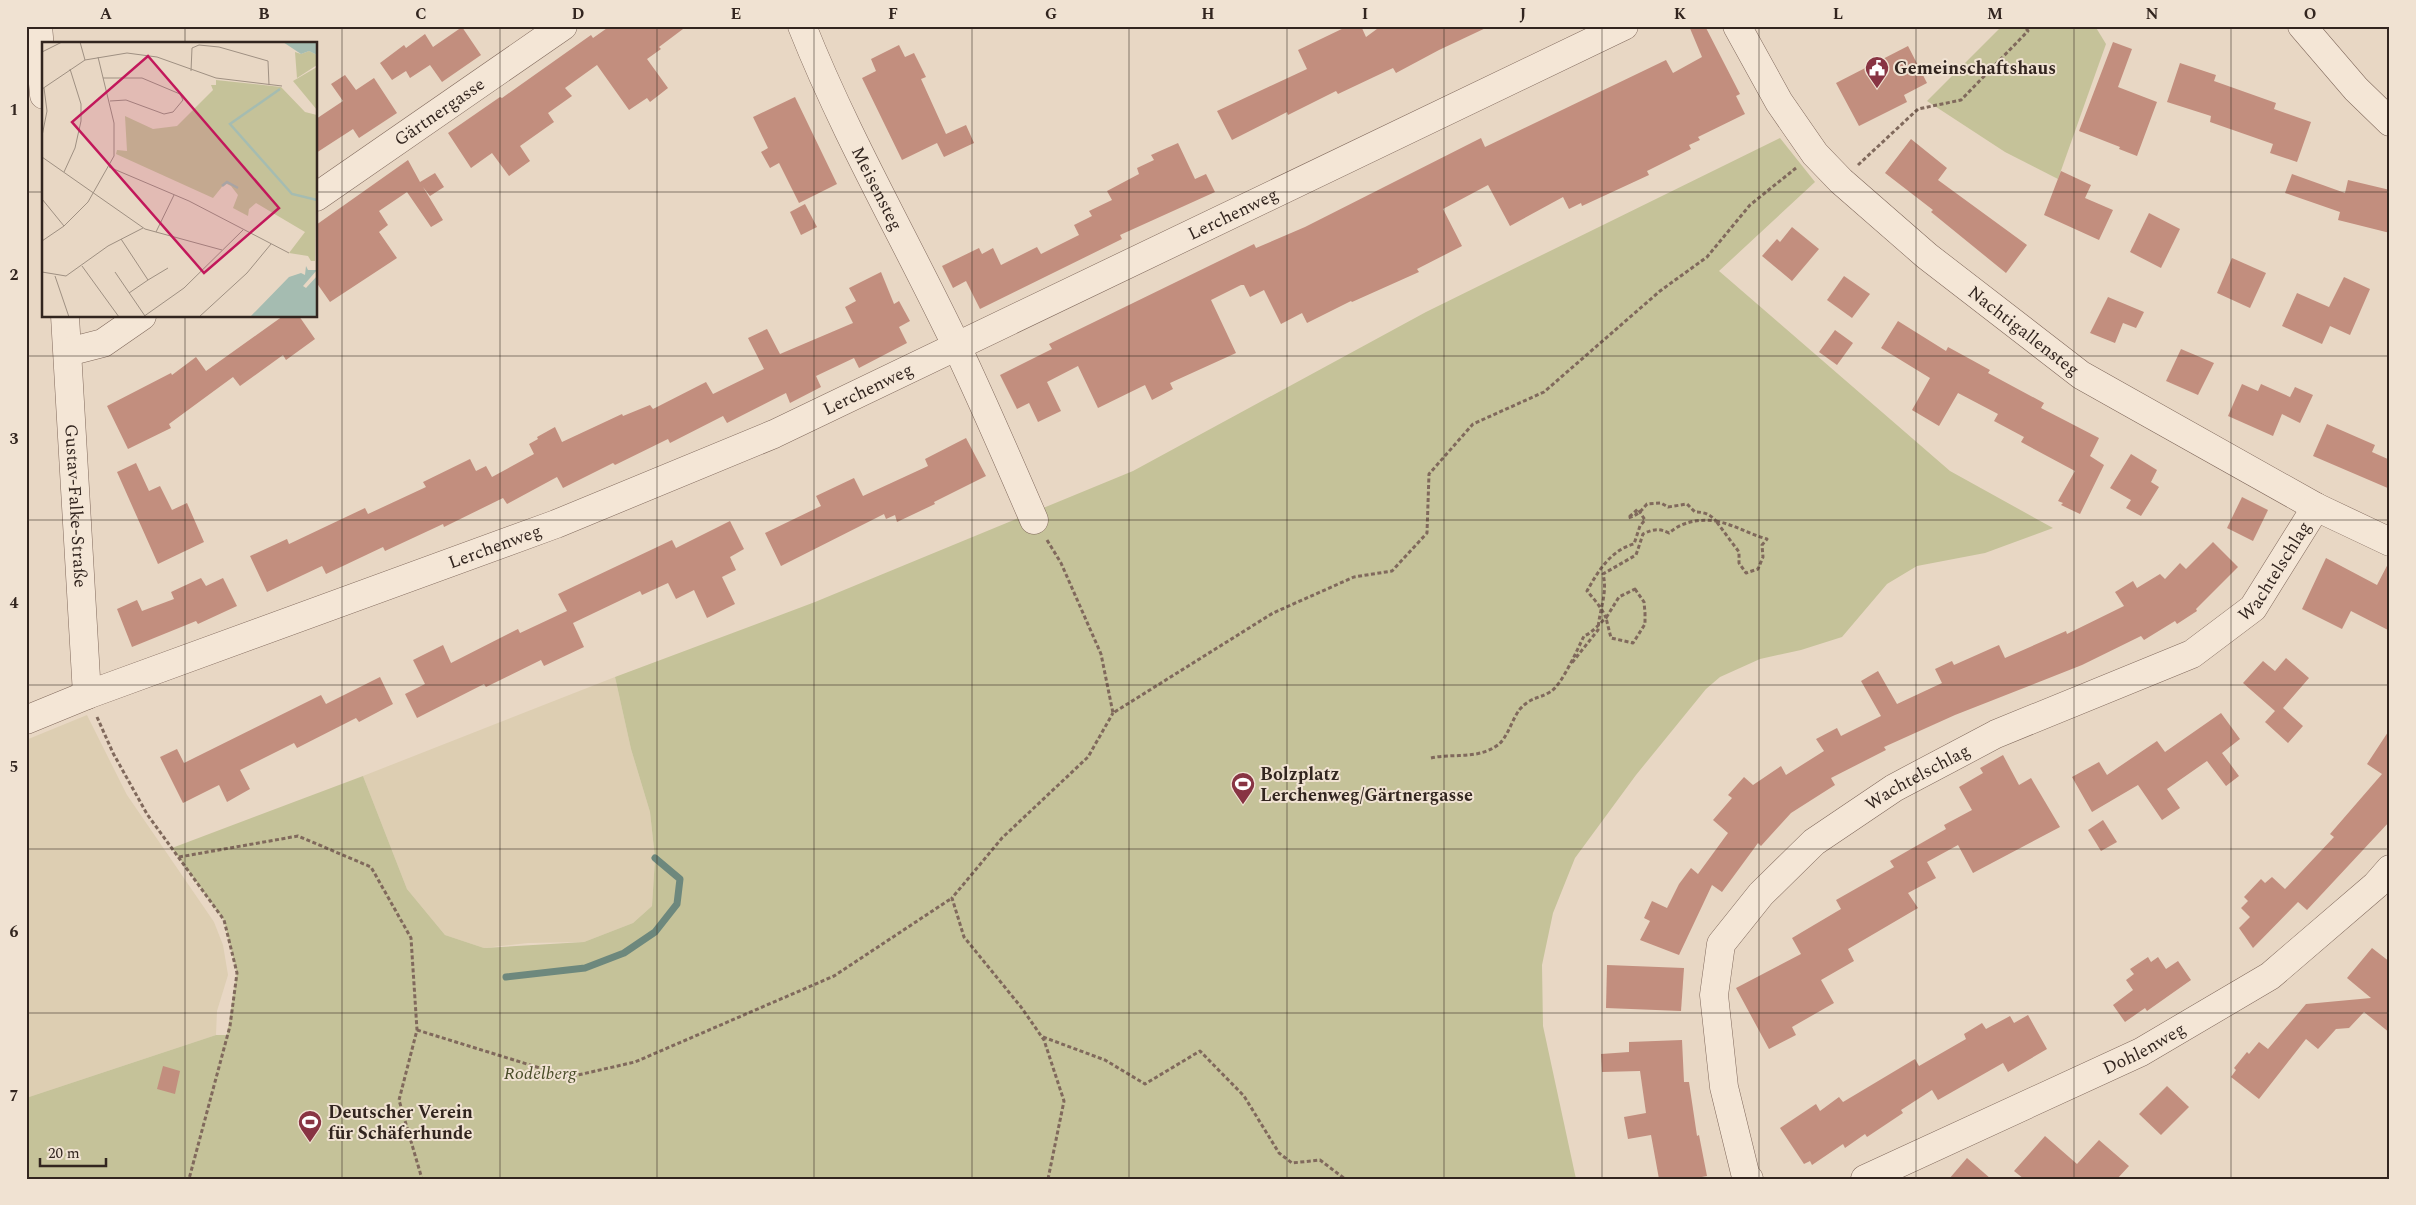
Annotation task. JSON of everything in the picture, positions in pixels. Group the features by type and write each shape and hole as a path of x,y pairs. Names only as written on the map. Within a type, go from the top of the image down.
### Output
{"street":[{"path":"38,26 42,72"},
{"name":"Gärtnergasse","path":"318,196 563,26"},
{"name":"Meisensteg","path":"802,26 871,178 957,346 1034,520"},
{"name":"Lerchenweg","path":"26,720 87,695 556,524 774,434 1624,26"},
{"name":"Nachtigallensteg","path":"1737,26 1779,102 1814,154 1841,181 1927,256 2081,375 2316,507 2390,542"},
{"path":"2302,26 2356,89 2390,122"},
{"name":"Gustav-Falke-Straße","path":"65,318 87,695"},
{"path":"68,352 103,343 139,318"},
{"name":"Wachtelschlag","path":"1748,1178 1724,1087 1714,995 1721,944 1761,894 1814,842 1894,788 1996,734 2192,654 2253,608 2316,507"},
{"name":"Dohlenweg","path":"1865,1179 2141,1052 2270,976 2376,885 2390,869"}],"path":[{"path":"1841,181 1918,110 1961,100 2028,31 2024,26"},
{"path":"417,1030 569,1077 635,1062 834,976 952,898 1002,838 1088,757 1113,713 1273,613 1354,577 1392,571 1427,533 1429,474 1473,424 1544,392 1660,291 1707,257 1750,205 1814,154"},
{"path":"1431,758 1444,755 1467,757 1498,745 1519,710 1531,699 1551,691 1598,630 1598,626 1602,610 1606,588 1603,574 1636,555 1643,534 1653,529 1662,529 1669,533 1691,521 1702,519 1716,521 1738,526 1755,536 1767,539 1762,545 1763,556 1758,569 1746,573 1739,563 1740,552 1716,521 1705,512 1695,512 1687,504 1668,506 1661,503 1647,504 1640,512 1645,520 1640,526 1634,544 1621,547 1606,562 1587,591 1602,610 1606,618 1611,638 1633,643 1644,624 1644,602 1635,588 1619,597 1606,618 1598,626 1584,636 1571,664"},
{"path":"1034,520 1061,563 1102,654 1113,713"},
{"path":"87,695 113,752 147,814 224,920 238,973 230,1026 189,1179"},
{"path":"179,857 298,836 371,867 410,938 417,1030 399,1100 422,1179"},
{"path":"952,898 964,936 1021,1007 1044,1040 1064,1101 1048,1179"},
{"path":"1041,1036 1105,1060 1145,1084 1200,1051 1244,1096 1279,1153 1292,1163 1320,1160 1345,1179"}],"shaded area":[{"path":"615,677 631,749 650,812 655,858 652,906 633,923 584,942 528,943 484,948 445,935 407,889 363,776"},
{"path":"87,715 127,795 214,922 223,945 228,975 217,1011 216,1035 26,1098 26,740"}],"green space":[{"path":"2002,26 2095,26 2106,44 2058,179 2005,152 1927,101"},
{"name":"Rodelberg","path":"1780,138 1815,182 1719,271 1950,471 2053,528 1985,553 1917,566 1887,584 1842,637 1801,650 1760,659 1720,677 1706,689 1636,775 1575,858 1553,913 1542,965 1543,1026 1576,1179 26,1179 26,1098 216,1035 227,1035 237,973 224,920 172,848 363,776 407,889 445,935 484,948 584,942 633,923 652,906 655,858 650,812 631,749 615,677 815,602 1133,471 1426,312"}],"building":[{"path":"610,26 687,26 659,47 661,49 647,59 668,88 650,102 647,98 629,110 597,65 565,88 572,96 548,113 554,122 520,146 530,161 509,176 492,153 471,168 448,133 500,97 502,98 591,35 593,38"},
{"path":"1348,26 1361,26 1366,37 1381,26 1490,26 1396,73 1393,68 1338,94 1336,91 1288,115 1287,112 1232,140 1217,111 1307,69 1298,50"},
{"path":"1689,26 1705,26 1740,94 1736,96 1745,114 1698,137 1700,140 1689,145 1691,149 1647,171 1649,175 1582,206 1581,203 1569,209 1563,197 1510,226 1488,185 1443,209 1462,246 1417,269 1419,272 1351,301 1307,323 1302,313 1281,324 1264,290 1250,297 1244,285 1211,300 1236,353 1170,383 1173,389 1152,400 1145,385 1098,408 1078,366 1047,382 1061,411 1038,422 1029,403 1017,409 1000,375 1052,349 1049,344 1254,244 1256,248 1305,227 1481,138 1485,147 1666,60 1673,73 1702,57"},
{"path":"462,27 481,55 442,82 430,65 410,78 406,71 392,80 380,63 404,45 406,48 425,34 433,47"},
{"path":"2113,42 2132,49 2118,87 2157,102 2137,156 2119,149 2120,147 2079,131"},
{"path":"899,45 905,57 914,53 926,77 921,79 946,134 966,125 974,143 944,157 937,143 902,160 862,78 876,71 871,59"},
{"name":"Gemeinschaftshaus","path":"1908,46 1927,83 1904,95 1907,102 1859,126 1836,83"},
{"path":"2180,63 2216,75 2214,81 2276,103 2274,109 2311,122 2297,162 2270,153 2273,144 2210,122 2211,116 2167,102"},
{"path":"345,75 356,90 374,78 397,113 359,138 353,129 318,152 318,118 343,101 331,84"},
{"path":"795,97 837,184 799,203 779,163 770,168 761,152 768,148 753,117"},
{"path":"1911,139 1947,168 1938,180 2027,245 2006,273 1931,212 1933,210 1885,173"},
{"path":"1178,143 1195,179 1206,174 1215,192 1120,235 1122,239 980,309 966,281 953,288 942,266 979,248 982,254 993,248 1001,265 1037,247 1041,254 1079,235 1074,225 1092,216 1089,211 1112,200 1107,191 1139,174 1137,168 1154,160 1151,155"},
{"path":"408,160 420,182 435,173 444,187 430,196 423,187 443,220 431,227 407,192 379,211 388,225 379,232 397,258 330,302 318,285 318,224"},
{"path":"2061,171 2091,185 2085,198 2113,210 2099,240 2044,215"},
{"path":"2292,174 2345,193 2348,180 2390,190 2390,233 2338,220 2340,212 2285,193"},
{"path":"805,204 817,227 801,235 790,212"},
{"path":"2149,213 2180,229 2161,268 2130,252"},
{"path":"1792,227 1819,249 1792,281 1762,256 1777,239 1780,242"},
{"path":"2232,258 2266,273 2250,308 2217,293"},
{"path":"881,272 894,304 899,301 910,321 899,327 907,343 859,368 854,358 816,376 821,387 790,403 786,393 727,423 723,416 670,443 668,439 615,465 613,463 563,488 557,477 507,504 503,498 444,527 443,524 385,551 383,547 326,574 322,566 267,592 250,556 287,539 289,544 365,508 368,514 426,487 423,482 470,459 476,471 486,466 492,477 534,454 529,444 555,427 562,442 622,414 623,416 650,405 653,409 706,382 713,394 764,369 748,338 767,329 780,354 853,323 845,307 856,301 849,288"},
{"path":"1844,276 1870,294 1852,318 1827,300"},
{"path":"2344,277 2370,289 2350,335 2330,326 2322,344 2282,326 2297,293 2329,307"},
{"path":"2108,297 2144,312 2136,328 2123,323 2115,343 2090,333"},
{"path":"280,318 300,318 315,339 286,360 283,355 240,386 233,377 169,424 171,428 128,449 107,406 171,373 172,375 196,357 206,371"},
{"path":"1898,321 1946,351 1948,347 1990,370 1988,373 2044,403 2041,408 2099,438 2090,456 2104,465 2080,514 2061,505 2063,503 2058,501 2075,471 2021,442 2024,437 1994,421 1998,414 1958,393 1939,426 1912,410 1930,378 1881,348"},
{"path":"1835,330 1853,343 1837,365 1819,352"},
{"path":"2181,349 2214,363 2198,395 2166,381"},
{"path":"2242,384 2258,391 2261,384 2290,397 2295,387 2313,395 2300,423 2282,414 2273,436 2228,416"},
{"path":"2327,424 2375,445 2372,452 2390,460 2390,489 2313,456"},
{"path":"966,438 986,476 897,522 895,515 886,519 884,514 781,566 765,533 821,506 816,496 854,478 863,496 928,466 925,459"},
{"path":"2131,454 2157,470 2151,482 2159,487 2141,516 2126,508 2131,500 2110,488"},
{"path":"136,463 149,491 160,486 172,510 187,503 204,542 158,564 117,472"},
{"path":"2242,497 2268,510 2253,541 2227,528"},
{"path":"730,521 744,549 730,557 736,570 722,577 735,604 707,618 694,590 676,599 668,583 642,595 640,591 573,623 584,647 544,666 541,660 486,687 484,684 417,718 405,694 425,684 413,660 443,645 451,663 518,629 520,633 567,611 558,594 672,540 676,548"},
{"path":"2213,542 2238,567 2196,609 2197,611 2177,624 2175,621 2144,640 2141,636 2082,665 1955,715 1884,747 1886,750 1831,778 1835,785 1791,813 1761,846 1758,843 1722,892 1712,885 1679,955 1640,940 1650,921 1644,918 1652,901 1667,908 1679,884 1691,868 1698,874 1728,833 1713,820 1732,798 1728,795 1744,777 1753,785 1781,766 1786,775 1824,751 1816,739 1837,728 1841,736 1881,716 1861,681 1878,671 1897,704 1942,683 1935,669 1952,661 1954,665 1999,645 2005,658 2066,631 2067,634 2124,606 2115,592 2133,581 2137,588 2160,574 2165,579 2180,563 2186,569"},
{"path":"2326,558 2377,585 2390,560 2390,631 2351,611 2342,629 2302,609"},
{"path":"201,578 206,586 223,578 237,606 198,624 196,621 132,647 117,609 137,600 142,611 174,599 171,592"},
{"path":"2286,658 2309,678 2283,708 2303,726 2288,743 2265,722 2275,711 2243,683 2263,661 2275,671"},
{"path":"380,677 393,704 359,722 356,718 297,748 294,743 240,770 250,789 227,802 219,785 183,803 160,757 177,749 184,763 321,695 326,704"},
{"path":"2221,713 2240,739 2222,753 2239,776 2226,786 2207,761 2167,789 2180,808 2162,820 2138,785 2092,812 2072,777 2099,762 2107,775 2157,741 2165,752"},
{"path":"2390,729 2390,821 2307,910 2298,902 2253,948 2239,928 2250,917 2241,908 2248,901 2244,897 2261,879 2265,883 2272,877 2285,889 2334,837 2330,834 2382,774 2367,764"},
{"path":"2003,755 2019,785 2031,778 2060,827 1973,873 1958,845 1927,862 1936,878 1908,893 1918,908 1848,949 1854,961 1821,980 1834,1003 1792,1027 1796,1035 1769,1049 1736,988 1801,954 1792,938 1841,909 1836,900 1894,867 1890,861 1946,829 1944,825 1972,810 1959,787 1983,773 1980,768"},
{"path":"2103,820 2117,842 2101,851 2088,830"},
{"path":"2372,948 2390,962 2390,1033 2364,1012 2349,1028 2336,1029 2318,1049 2306,1039 2259,1099 2231,1077 2236,1070 2234,1068 2247,1052 2249,1054 2259,1042 2268,1049 2306,1004 2371,998 2347,978"},
{"path":"2148,957 2151,962 2158,957 2166,969 2178,961 2191,980 2147,1011 2145,1008 2125,1022 2113,1005 2133,990 2126,980 2134,974 2130,969"},
{"path":"1607,965 1684,968 1681,1011 1606,1008"},
{"path":"2028,1015 2047,1049 2008,1072 2003,1063 1938,1100 1932,1090 1901,1110 1903,1113 1867,1137 1865,1134 1845,1148 1843,1144 1812,1165 1810,1161 1804,1164 1780,1128 1816,1104 1820,1111 1839,1097 1843,1102 1915,1059 1919,1066 1966,1039 1964,1034 1982,1023 1986,1029 2010,1016 2014,1023"},
{"path":"1682,1040 1684,1082 1689,1082 1697,1136 1699,1135 1707,1176 1691,1179 1659,1179 1651,1135 1628,1139 1624,1117 1646,1113 1640,1071 1602,1072 1601,1054 1629,1052 1629,1042"},
{"path":"163,1066 180,1071 175,1094 157,1089"},
{"path":"2167,1086 2189,1107 2161,1135 2139,1114"},
{"path":"2045,1136 2077,1164 2099,1140 2129,1166 2117,1179 2024,1179 2014,1171"},
{"path":"1967,1158 1991,1179 1949,1179"}],"waterway":[{"path":"506,977 585,968 624,953 655,932 677,904 680,879 655,858"}],"place":[{"name":"Gemeinschaftshaus","path":"1877,89"},
{"name":"Bolzplatz Lerchenweg/Gärtnergasse","path":"1243,805"},
{"name":"Deutscher Verein für Schäferhunde","path":"310,1143"}]}
